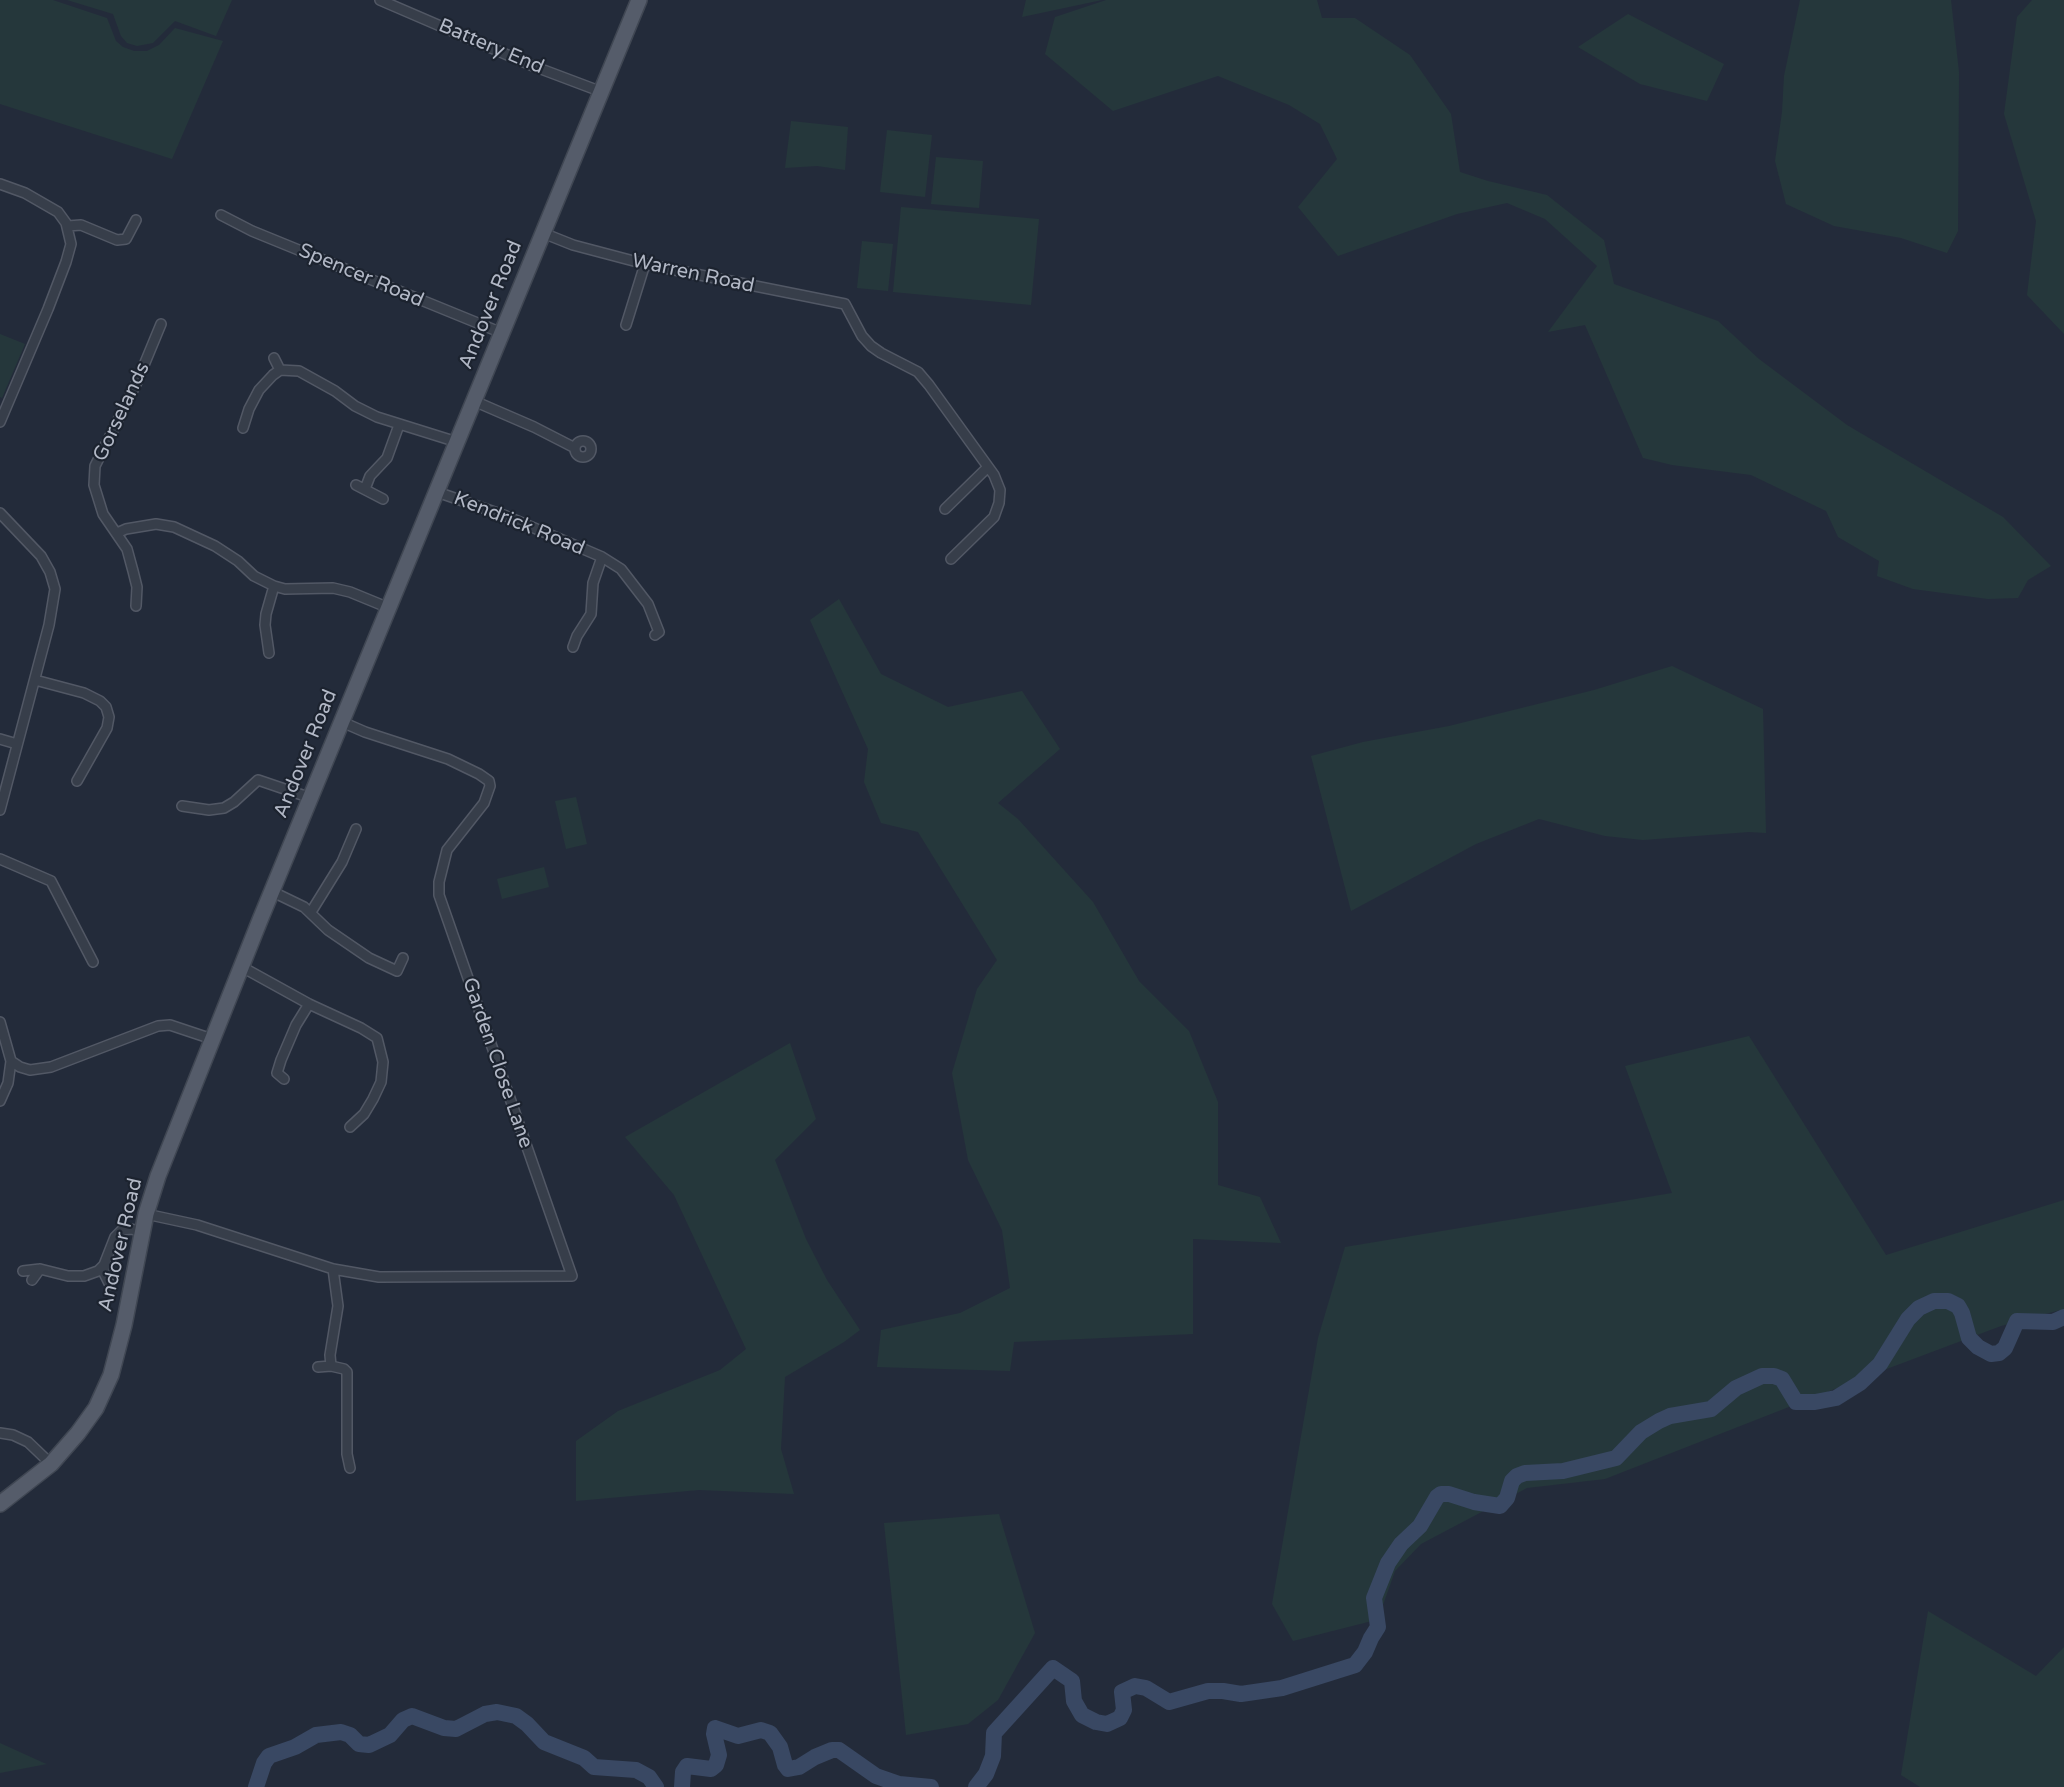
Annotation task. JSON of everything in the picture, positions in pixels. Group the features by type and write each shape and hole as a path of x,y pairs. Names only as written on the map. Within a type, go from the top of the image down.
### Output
{"main road":[{"name":"Andover Road","path":"0,1504 51,1464 78,1433 92,1414 111,1375 124,1325 146,1214 158,1176 639,0"}],"street":[{"name":"Battery End","path":"380,0 533,66 602,92"},
{"path":"0,183 25,193 61,214 68,226 71,244 66,262 0,422"},
{"name":"Spencer Road","path":"221,215 252,231 502,333"},
{"path":"68,226 81,225 117,240 126,239 135,220"},
{"name":"Warren Road","path":"543,233 573,245 645,264 845,304 862,336 871,346 918,372 988,467"},
{"path":"627,325 645,264"},
{"name":"Gorselands","path":"136,606 134,571 127,549 103,514 94,485 95,466 137,382 161,324"},
{"path":"274,358 280,370"},
{"path":"243,428 249,409 259,390 280,370 299,371 378,417 457,442"},
{"path":"474,401 575,448"},
{"path":"382,499 360,487 387,458 399,425"},
{"path":"945,509 988,467 1000,490 999,503 994,517 951,559"},
{"name":"Kendrick Road","path":"437,492 507,516 602,557 621,569 648,604 659,632 655,635"},
{"path":"0,513 41,556 50,572 55,589 53,609 0,810"},
{"path":"117,533 126,529 156,524 174,528 215,546 238,561 254,576 274,586 285,589 333,588 389,608"},
{"name":"Kendrick Road","path":"573,647 591,614 593,583 602,557"},
{"path":"269,653 265,625 274,586"},
{"path":"35,680 84,693 100,701 106,707 109,717 107,728 80,777 73,766"},
{"name":"Garden Close Lane","path":"146,1214 197,1225 333,1269 379,1277 572,1276 439,895 439,882 447,850 484,803 490,786 489,781 448,759 376,736 342,722"},
{"path":"0,739 17,744"},
{"path":"252,772 258,780 311,798"},
{"path":"182,806 208,810 224,808 258,780"},
{"path":"311,912 342,862 356,829"},
{"path":"0,859 51,881 93,962"},
{"path":"273,892 304,907 328,930 369,958 397,971 403,958"},
{"path":"242,966 309,1004 378,1038 383,1062 381,1082 364,1114 350,1127"},
{"path":"284,1079 277,1073 281,1060 296,1025 309,1004"},
{"path":"0,1022 11,1061 8,1083 0,1101"},
{"path":"11,1061 30,1070 51,1067 159,1026 170,1025 212,1040"},
{"path":"23,1271 40,1269 69,1276 84,1276 98,1271 104,1264 115,1237 122,1230 143,1232"},
{"path":"104,1264 104,1273 110,1285"},
{"path":"32,1280 40,1269"},
{"path":"331,1366 331,1346 338,1306 333,1269"},
{"path":"318,1367 331,1366 347,1372 346,1454 350,1468"},
{"path":"0,1433 13,1435 28,1442 51,1464"}],"shaded area":[{"path":"0,0 53,0 107,18 116,41 123,47 134,51 147,51 159,45 175,28 223,41 172,159 0,104"},
{"path":"67,0 232,0 216,36 175,21 153,43 137,46 127,43 121,36 113,14"},
{"path":"1026,0 1102,0 1022,17"},
{"path":"1106,0 1317,0 1322,18 1355,18 1410,55 1451,114 1460,172 1547,195 1604,240 1614,284 1718,321 1759,359 1847,425 2003,517 2051,566 2028,580 2018,598 1988,599 1913,589 1877,576 1879,561 1838,537 1826,511 1751,475 1672,465 1643,458 1585,325 1548,332 1597,266 1545,219 1507,203 1457,214 1338,256 1298,207 1337,159 1320,124 1289,105 1218,76 1113,111 1045,54 1055,17"},
{"path":"1800,0 1951,0 1959,72 1958,231 1947,253 1901,238 1834,226 1786,204 1775,161 1782,112 1784,76"},
{"path":"2032,0 2064,0 2064,334 2027,295 2036,221 2004,114 2017,17"},
{"path":"1628,14 1724,64 1707,101 1640,84 1578,47"},
{"path":"791,121 848,127 845,170 817,166 785,168"},
{"path":"887,130 932,135 925,197 880,192"},
{"path":"936,157 983,161 979,208 931,204"},
{"path":"901,207 1039,219 1031,305 893,292"},
{"path":"862,241 893,244 888,291 857,288"},
{"path":"0,334 25,344 2,398 0,397"},
{"path":"839,599 881,674 948,707 1022,691 1060,749 998,803 1018,819 1093,902 1139,981 1189,1031 1218,1102 1218,1185 1260,1197 1281,1243 1193,1239 1193,1334 1014,1342 1010,1371 877,1367 881,1330 960,1313 1010,1288 1002,1230 968,1160 952,1073 977,989 997,960 918,832 881,823 864,782 868,749 810,620"},
{"path":"1672,666 1763,709 1766,833 1749,832 1643,840 1605,836 1539,819 1476,844 1351,911 1311,756 1363,742 1449,726 1594,690"},
{"path":"576,797 587,844 566,849 555,801"},
{"path":"544,867 549,887 502,899 497,879"},
{"path":"1749,1036 1886,1255 2064,1200 2064,1309 2001,1326 1605,1479 1527,1488 1421,1544 1395,1571 1383,1605 1372,1621 1293,1641 1272,1604 1318,1338 1345,1247 1672,1193 1625,1066"},
{"path":"790,1043 816,1119 775,1160 806,1239 827,1280 860,1330 785,1377 781,1449 794,1494 699,1490 576,1501 576,1441 618,1411 720,1370 746,1349 674,1195 625,1137"},
{"path":"999,1514 1035,1633 998,1700 968,1724 906,1735 884,1523"},
{"path":"1928,1611 2036,1676 2064,1647 2064,1787 1920,1787 1901,1775"},
{"path":"0,1743 44,1763 47,1764 0,1773"}],"waterway":[{"path":"976,1787 986,1774 993,1756 994,1733 1053,1668 1072,1681 1074,1701 1082,1715 1096,1722 1107,1724 1120,1718 1124,1710 1122,1692 1135,1686 1146,1688 1169,1702 1208,1691 1241,1694 1282,1688 1355,1665 1365,1652 1378,1627 1374,1598 1388,1563 1401,1544 1420,1526 1441,1494 1500,1506 1507,1498 1512,1481 1517,1476 1525,1473 1563,1471 1616,1458 1641,1432 1659,1421 1670,1416 1711,1409 1736,1388 1762,1376 1782,1379 1796,1402 1815,1402 1836,1398 1860,1383 1880,1364 1908,1319 1919,1308 1934,1301 1948,1301 1958,1306 1969,1338 1978,1347 1991,1354 1999,1353 2005,1348 2017,1321 2053,1322 2064,1317"},
{"path":"256,1787 264,1763 269,1756 295,1747 316,1735 341,1732 350,1735 359,1744 369,1745 390,1735 403,1720 412,1716 444,1728 456,1729 485,1714 497,1712 516,1716 544,1742 584,1758 594,1767 636,1770 649,1777 656,1787"},
{"path":"682,1787 683,1772 687,1766 711,1769 716,1765 719,1755 714,1734 715,1728 738,1736 761,1730 770,1733 780,1747 788,1769 799,1767 832,1750 839,1750 876,1776 899,1784 931,1787"}]}
